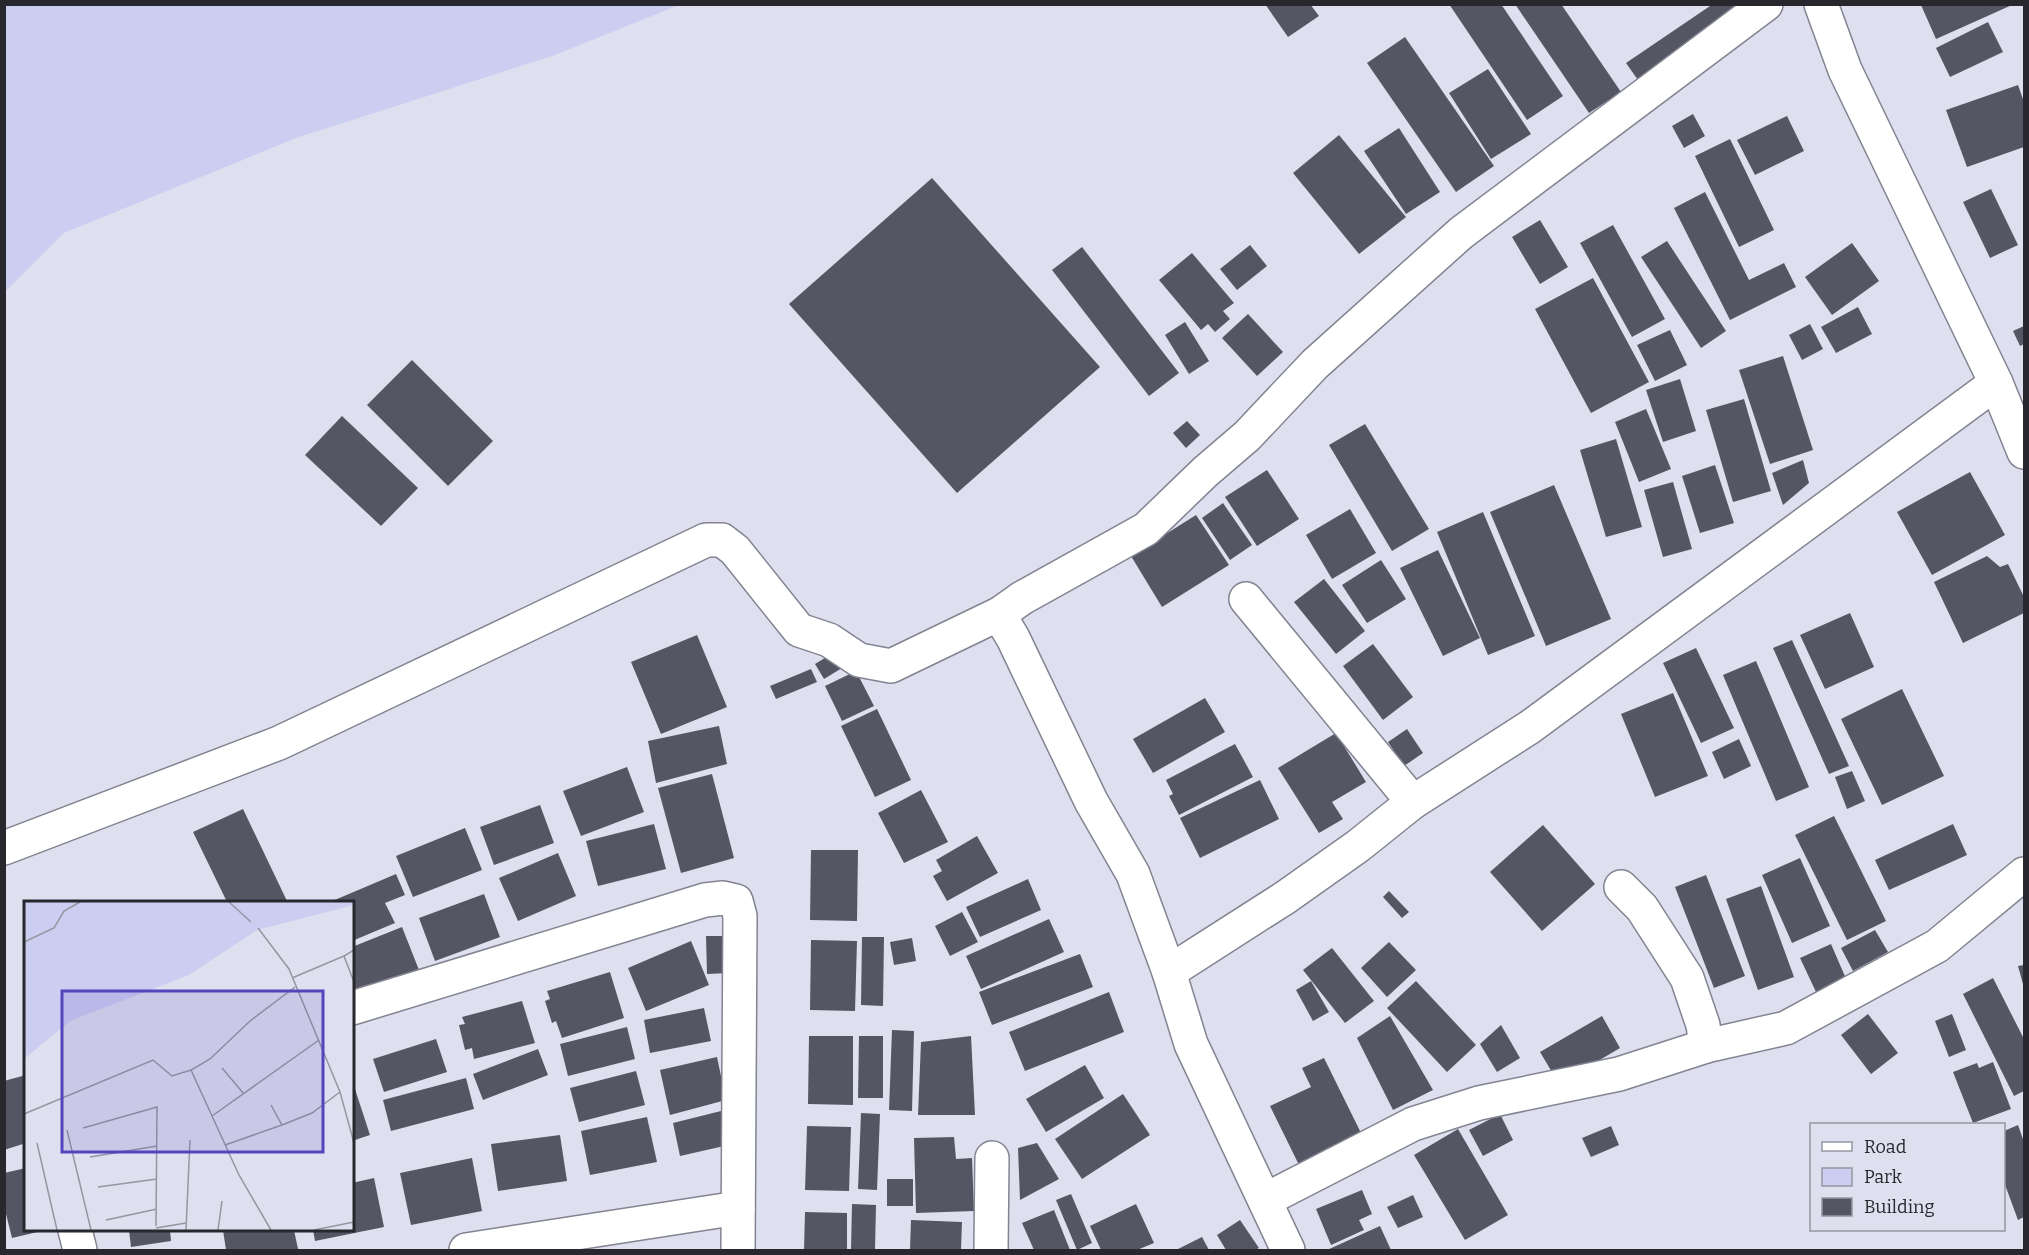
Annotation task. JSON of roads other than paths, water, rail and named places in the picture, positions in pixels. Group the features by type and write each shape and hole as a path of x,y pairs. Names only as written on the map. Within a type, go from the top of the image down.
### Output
{"street":[{"path":"4,848 279,743 706,540 722,540 735,550 799,630 829,640 859,660 891,666 1002,613 1022,598 1146,530 1205,472 1247,436 1315,364 1461,233 1766,4"},
{"path":"1821,4 1845,70 1996,383 2025,452"},
{"path":"1169,972 1286,897 1358,846 1413,802 1530,727 1996,383"},
{"path":"1245,598 1413,802"},
{"path":"1002,613 1004,623 1091,801 1133,874 1169,972 1191,1044 1288,1251"},
{"path":"1265,1200 1413,1125 1479,1103 1619,1074 1706,1046 1786,1028 1937,946 2025,874"},
{"path":"1621,887 1642,908 1687,978 1703,1025 1706,1046"},
{"path":"354,1007 705,900 723,898 736,901 740,916 738,1251"},
{"path":"991,1251 992,1158"},
{"path":"466,1251 738,1208"},
{"path":"75,1231 80,1251"}]}
